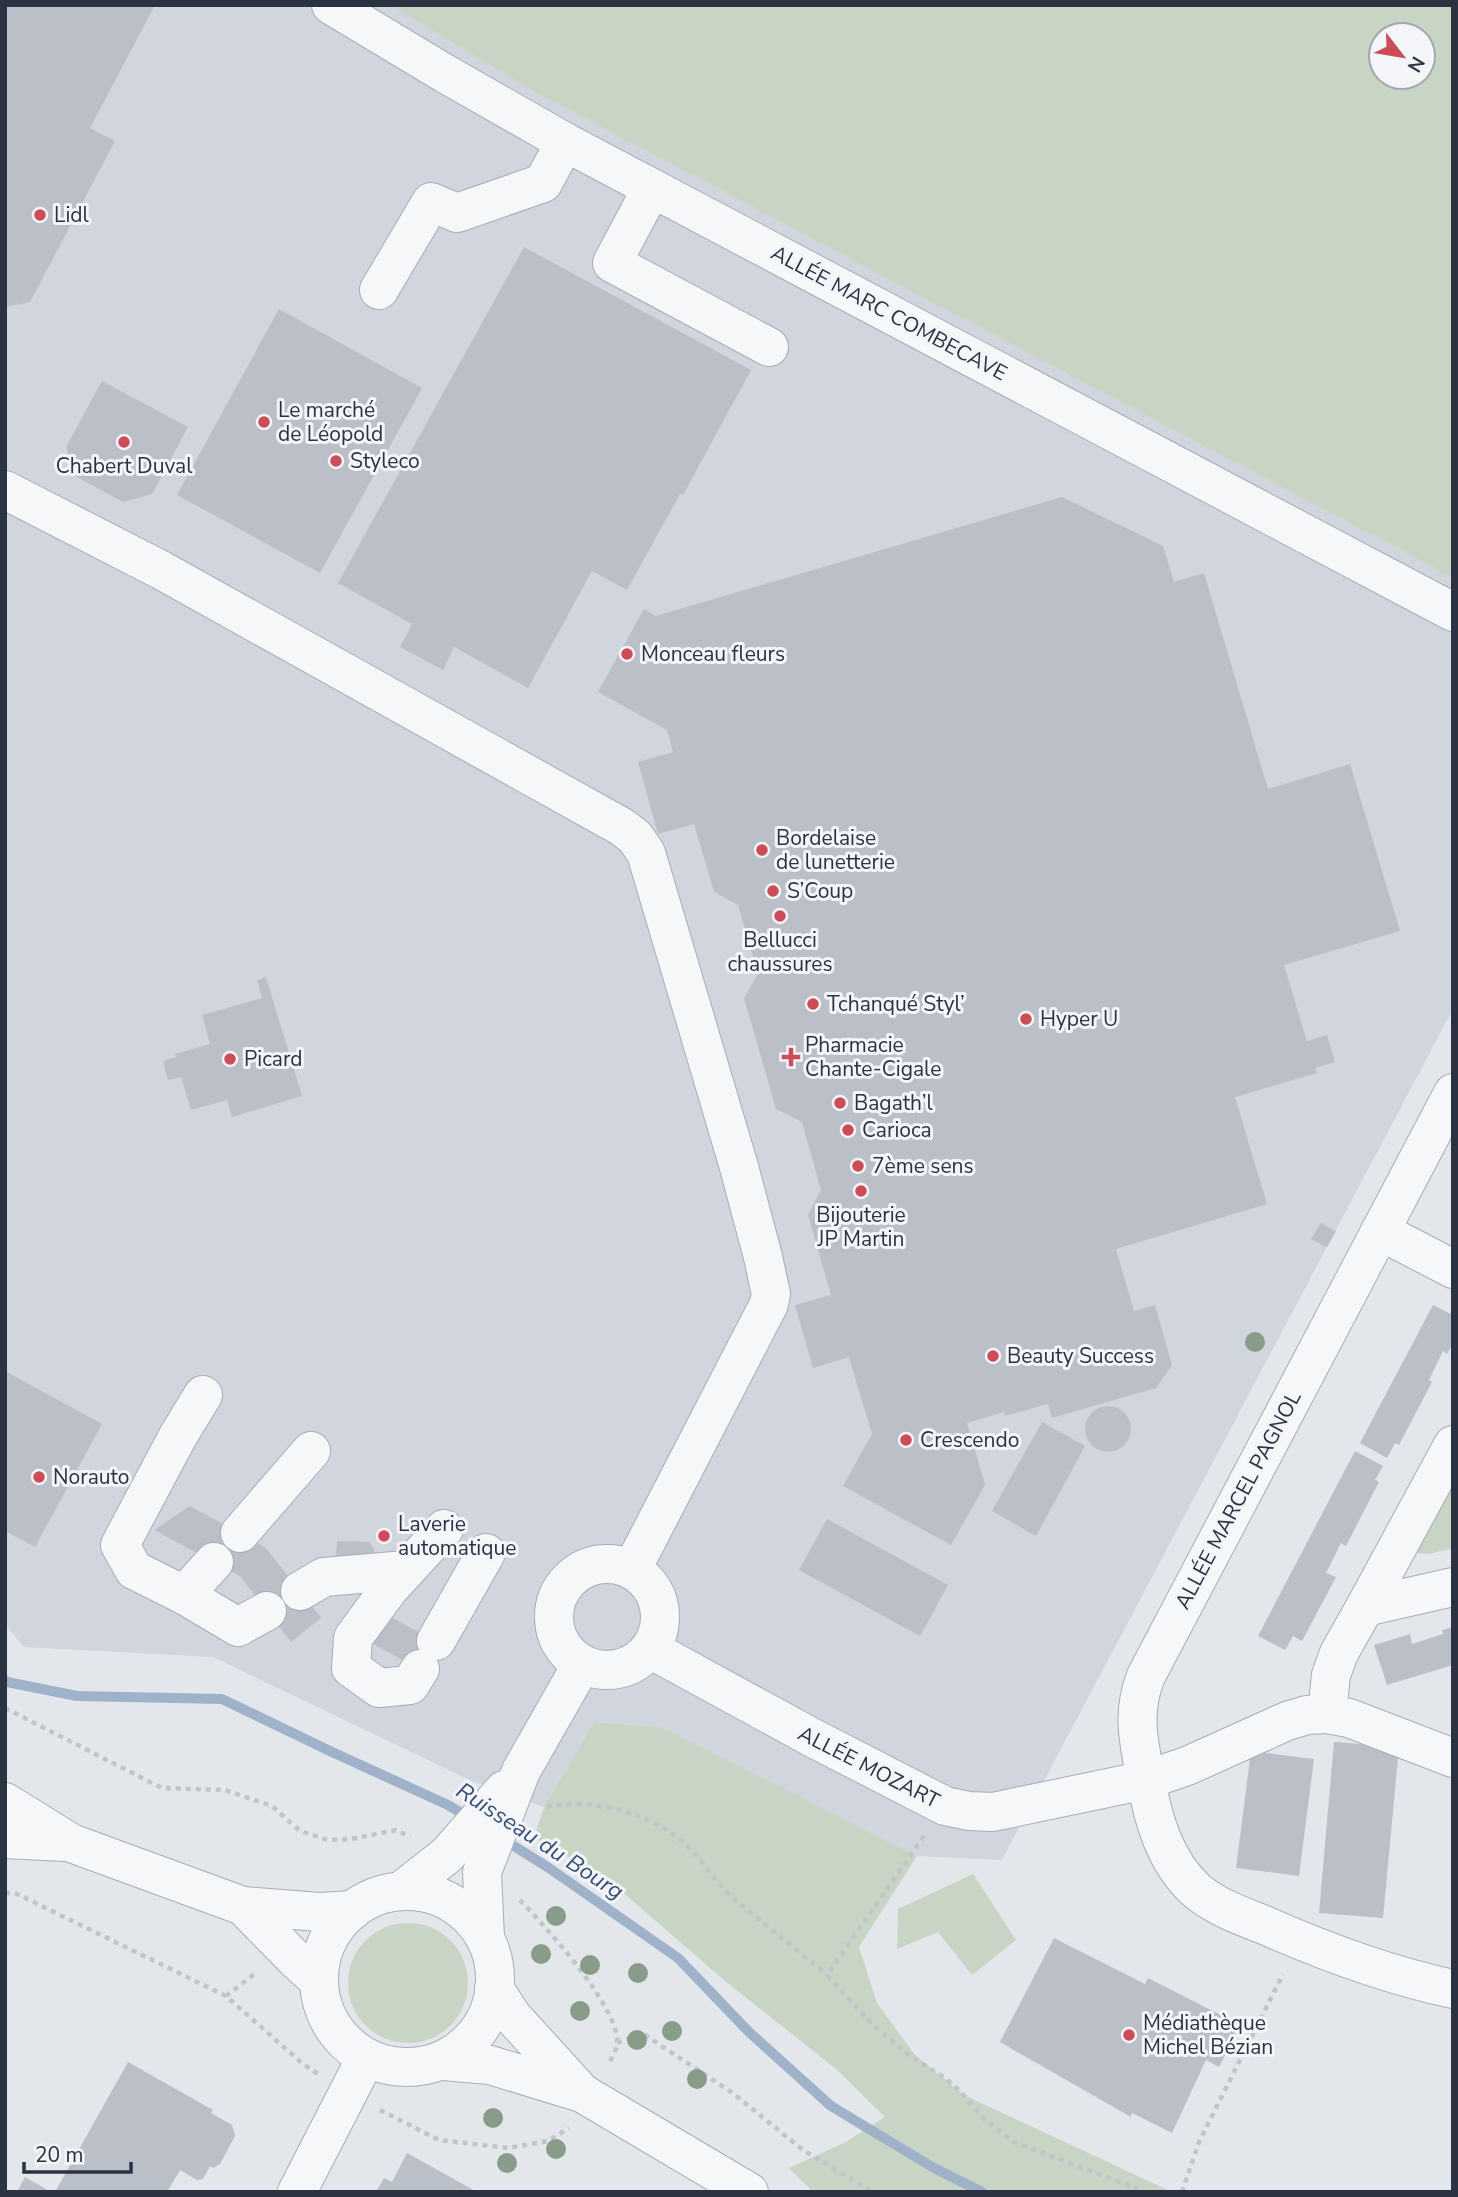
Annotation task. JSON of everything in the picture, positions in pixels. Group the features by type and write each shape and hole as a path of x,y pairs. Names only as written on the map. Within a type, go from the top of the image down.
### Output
{"street":[{"name":"ALLÉE MARC COMBECAVE","path":"331,5 565,142 1453,612"},
{"path":"379,290 431,202 457,214 543,183 565,142"},
{"path":"652,188 612,263 769,347"},
{"path":"5,490 161,570 621,827 635,837 646,853 739,1167 764,1257 771,1294 769,1304 632,1569"},
{"name":"ALLÉE MARCEL PAGNOL","path":"1146,1780 1137,1712 1138,1694 1146,1676 1453,1093"},
{"path":"1380,1231 1453,1269"},
{"path":"203,1395 120,1545 134,1570 184,1595 238,1627 267,1611"},
{"path":"1326,1714 1331,1675 1339,1653 1453,1445"},
{"path":"240,1533 311,1451"},
{"path":"444,1529 389,1589 353,1638 351,1668 379,1688 410,1685 486,1553"},
{"path":"184,1595 214,1562"},
{"path":"615,1564 632,1569 646,1580 656,1596 660,1614 659,1632 650,1648 640,1659 627,1667 604,1670 582,1664 570,1655 560,1642 555,1627 558,1596 568,1581 581,1570 615,1564"},
{"path":"300,1591 324,1577 405,1570"},
{"path":"1365,1607 1453,1587"},
{"name":"ALLÉE MOZART","path":"650,1648 799,1731 944,1807 970,1811 993,1812 1146,1780 1307,1715 1326,1714 1360,1721 1453,1758"},
{"path":"485,1938 482,1872 582,1664"},
{"path":"1146,1780 1156,1822 1168,1852 1196,1890 1227,1909 1300,1941 1390,1973 1453,1989"},
{"path":"401,1891 447,1855 520,1789"},
{"path":"5,1802 71,1843 243,1906 319,1912 353,1910"},
{"path":"5,1839 71,1843"},
{"path":"401,1891 426,1893 451,1902 473,1920 489,1944 496,1972 493,2000 482,2027 465,2047 443,2061 417,2068 391,2067 366,2058 347,2044 332,2026 322,2004 319,1981 322,1954 334,1930 353,1910 375,1897 401,1891"},
{"path":"243,1906 319,1981"},
{"path":"494,1988 512,2016 587,2097"},
{"path":"297,2192 366,2058"},
{"path":"443,2061 490,2065 587,2097 749,2192"}],"path":[{"path":"5,1708 162,1788 225,1790 272,1806 300,1831 328,1840 351,1839 396,1830 447,1855"},
{"path":"520,1789 571,1803 593,1805 647,1818 665,1828 699,1858 728,1893 827,1975 872,2024 910,2056 945,2078 1000,2133 1014,2142 1146,2192"},
{"path":"827,1975 944,1807"},
{"path":"5,1893 15,1894 226,1996 303,2064 349,2093 439,2140 508,2148 548,2141 572,2126 587,2097 604,2079 617,2043 608,2011 584,1975 515,1895"},
{"path":"1182,2192 1199,2142 1300,1941"},
{"path":"617,2043 642,2033 734,2094 803,2150 873,2192"}],"shaded area":[{"path":"5,5 390,5 533,91 854,261 993,5 1453,5 1453,235 939,306 1453,578 1453,1009 1002,1860 917,1856 662,1727 594,1722 544,1807 472,1781 213,1657 24,1647 5,1624"}],"green space":[{"path":"390,5 1453,5 1453,578 533,91"},
{"path":"1453,1482 1453,1548 1429,1554 1416,1553"},
{"path":"594,1722 662,1727 917,1856 859,1947 877,2003 915,2055 964,2095 1172,2192 813,2192 789,2168 846,2142 885,2117 836,2069 725,1981 604,1876 534,1838 544,1807"},
{"path":"973,1874 1016,1940 972,1975 938,1932 897,1949 898,1909"},
{"path":"408,1923 431,1927 451,1940 464,1960 468,1983 464,2006 451,2026 431,2039 408,2043 385,2039 365,2026 352,2006 348,1983 352,1960 365,1940 385,1927"}],"building":[{"name":"Lidl","path":"5,5 155,5 90,128 115,141 30,302 5,307"},
{"path":"524,247 751,370 683,495 680,494 627,590 592,571 528,688 454,647 443,670 400,647 412,624 338,583"},
{"path":"279,309 422,388 320,573 177,495"},
{"name":"Chabert Duval","path":"102,381 188,427 152,494 123,502 75,476 66,447"},
{"name":"Hyper U","path":"1062,497 1163,546 1174,582 1204,573 1268,789 1350,764 1400,931 1284,965 1307,1041 1327,1035 1335,1062 1315,1068 1317,1073 1235,1097 1267,1204 1116,1249 1134,1311 1155,1305 1172,1365 1156,1388 1052,1418 1048,1404 1005,1416 1004,1412 967,1423 985,1485 951,1545 843,1486 872,1434 849,1357 813,1368 795,1305 831,1295 808,1215 821,1190 802,1122 776,1109 744,998 758,974 738,905 714,892 694,824 658,834 638,762 673,752 667,730 598,692 644,609 656,616"},
{"name":"Picard","path":"266,977 302,1096 232,1117 227,1100 191,1110 181,1077 168,1080 163,1061 176,1057 175,1054 210,1044 202,1015 262,998 257,980"},
{"path":"1321,1223 1336,1231 1327,1247 1311,1239"},
{"path":"1433,1305 1453,1315 1453,1344 1447,1354 1443,1351 1429,1380 1432,1382 1399,1445 1395,1443 1387,1458 1360,1443"},
{"name":"Norauto","path":"5,1371 102,1424 35,1547 5,1531"},
{"path":"1108,1406 1124,1413 1131,1429 1124,1445 1108,1452 1092,1445 1085,1429 1092,1413"},
{"path":"1042,1422 1085,1446 1036,1536 992,1511"},
{"path":"1355,1451 1383,1466 1375,1480 1379,1482 1346,1546 1341,1543 1326,1573 1336,1577 1302,1641 1293,1636 1285,1650 1258,1636"},
{"path":"190,1506 265,1547 321,1618 291,1642 240,1576 154,1530"},
{"path":"827,1519 948,1585 920,1636 799,1570"},
{"path":"337,1541 369,1542 374,1548 373,1570 357,1558 336,1556"},
{"path":"387,1615 446,1647 431,1675 371,1643"},
{"path":"1453,1627 1453,1665 1387,1685 1374,1645 1410,1634 1412,1644 1443,1634 1442,1630"},
{"path":"1334,1742 1399,1747 1383,1918 1319,1913"},
{"path":"1251,1751 1314,1759 1299,1876 1236,1868"},
{"name":"Médiathèque Michel Bézian","path":"1054,1938 1145,1984 1148,1978 1240,2025 1219,2067 1206,2060 1172,2133 1132,2113 1131,2117 1000,2042"},
{"path":"128,2062 213,2110 211,2113 232,2125 235,2136 220,2164 213,2168 210,2166 203,2179 197,2180 180,2170 167,2192 55,2192"},
{"path":"407,2153 477,2192 377,2190 384,2178 392,2182"},
{"path":"25,2177 51,2192 17,2192"}],"waterway":[{"name":"Ruisseau du Bourg","path":"5,1680 77,1696 222,1699 448,1805 469,1818"},
{"name":"Ruisseau du Bourg","path":"501,1838 549,1868 678,1958 748,2031 831,2106 934,2168 982,2192"}],"place":[{"name":"Lidl","path":"40,215"},
{"name":"Le marché de Léopold","path":"264,422"},
{"name":"Chabert Duval","path":"124,442"},
{"name":"Styleco","path":"336,461"},
{"name":"Monceau fleurs","path":"627,654"},
{"name":"Bordelaise de lunetterie","path":"762,850"},
{"name":"S’Coup","path":"773,891"},
{"name":"Bellucci chaussures","path":"780,916"},
{"name":"Tchanqué Styl’","path":"813,1004"},
{"name":"Hyper U","path":"1026,1019"},
{"name":"Pharmacie Chante-Cigale","path":"791,1057"},
{"name":"Picard","path":"230,1059"},
{"name":"Bagath’l","path":"840,1103"},
{"name":"Carioca","path":"848,1130"},
{"name":"7ème sens","path":"858,1166"},
{"name":"Bijouterie JP Martin","path":"861,1191"},
{"name":"Beauty Success","path":"993,1356"},
{"name":"Crescendo","path":"906,1440"},
{"name":"Norauto","path":"39,1477"},
{"name":"Laverie automatique","path":"384,1536"},
{"name":"Médiathèque Michel Bézian","path":"1129,2035"}]}
